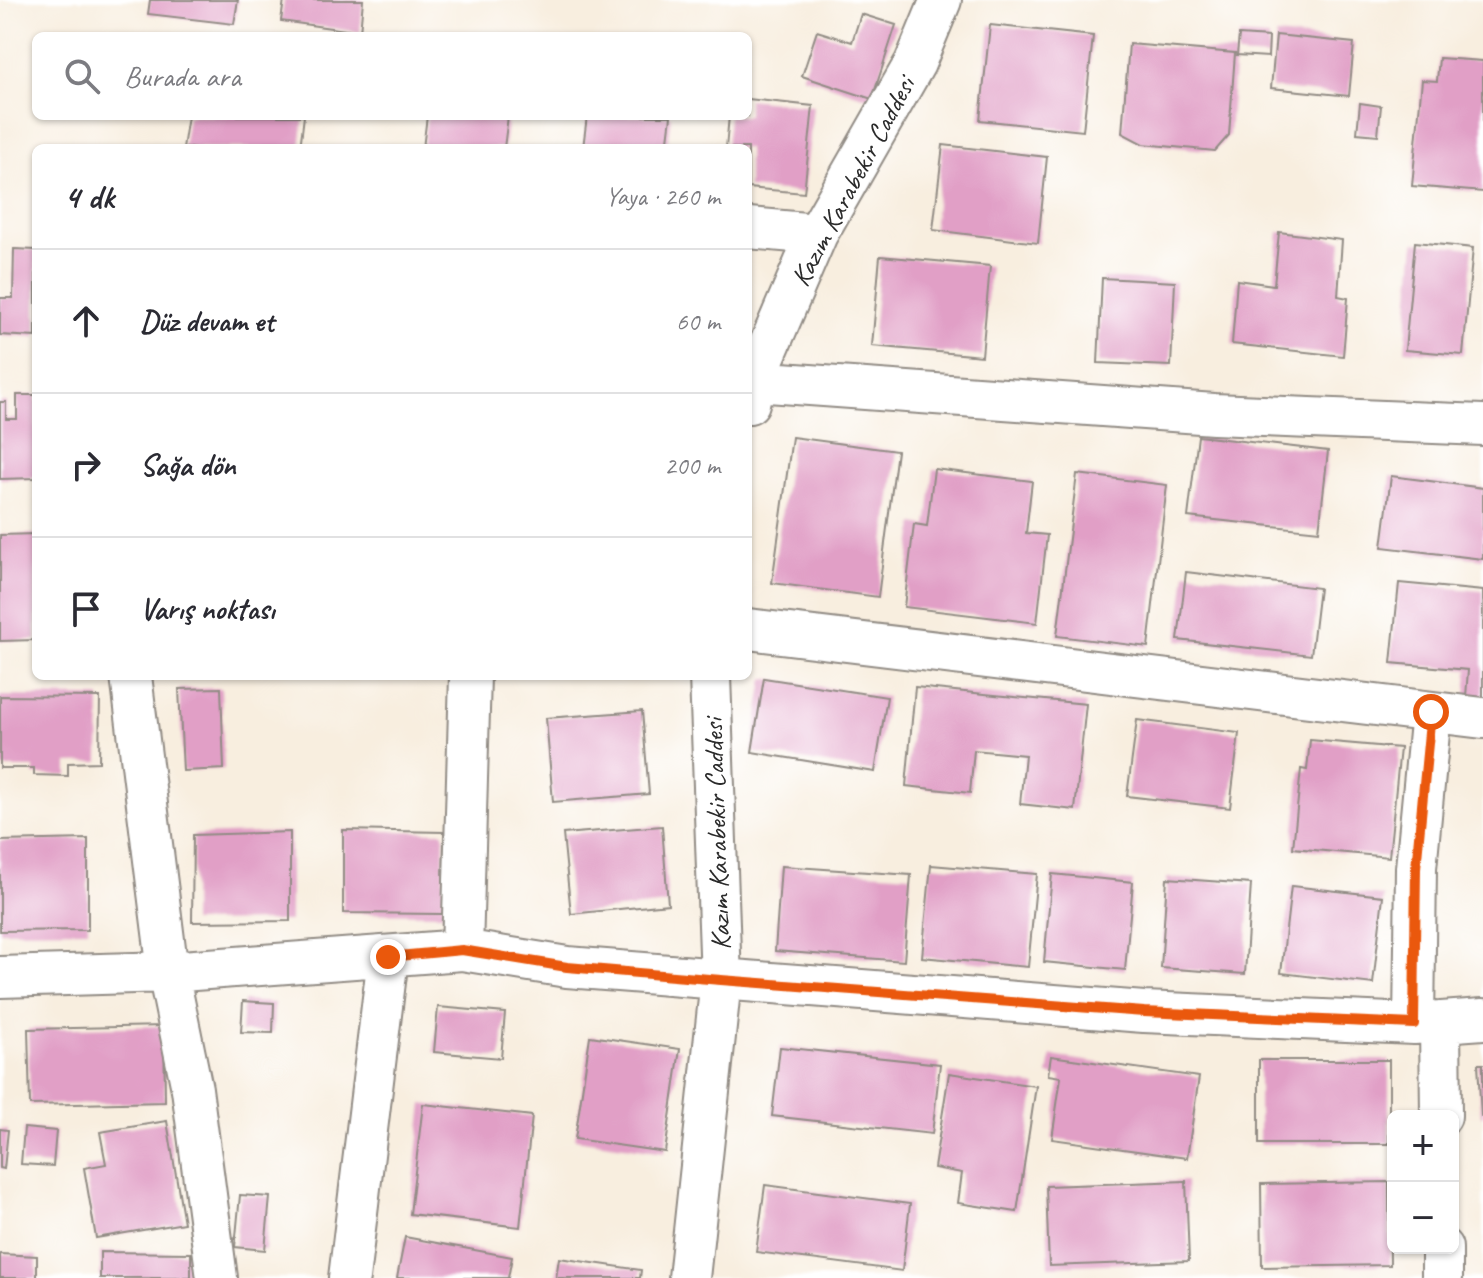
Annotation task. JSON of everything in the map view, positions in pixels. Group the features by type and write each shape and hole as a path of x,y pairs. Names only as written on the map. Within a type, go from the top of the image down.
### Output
{"street":[{"name":"Kazım Karabekir Caddesi","path":"752,392 817,234 915,63 941,0"},
{"path":"752,228 817,234"},
{"path":"752,394 1483,425"},
{"path":"752,629 1483,718"},
{"path":"132,680 168,972 192,1089 217,1278"},
{"path":"462,950 470,680"},
{"name":"Kazım Karabekir Caddesi","path":"689,1278 721,980 710,680"},
{"path":"1431,712 1416,868 1427,1023 1440,1110"},
{"path":"0,977 168,972 462,950 567,967 1144,1012 1427,1023 1483,1019"},
{"path":"349,1278 388,957"},
{"path":"1442,1254 1442,1278"}],"building":[{"path":"150,0 238,0 234,24 148,14"},
{"path":"284,0 363,0 360,32 281,21"},
{"path":"861,14 896,25 872,99 802,76 817,31 852,42"},
{"path":"990,25 1093,36 1083,131 980,120"},
{"path":"1239,35 1269,37 1268,57 1237,55"},
{"path":"1276,35 1354,43 1349,96 1271,88"},
{"path":"1129,44 1235,53 1229,135 1215,151 1143,144 1122,133"},
{"path":"1439,58 1483,61 1483,192 1412,186 1422,80 1437,81"},
{"path":"752,99 813,106 804,193 752,188 752,144 726,144 729,120 752,120"},
{"path":"1360,103 1381,106 1378,135 1357,133"},
{"path":"187,120 304,120 300,144 184,144"},
{"path":"426,120 508,120 504,144 424,144"},
{"path":"586,120 670,120 668,144 584,144"},
{"path":"943,145 1047,157 1038,243 933,230"},
{"path":"1279,232 1342,240 1338,296 1348,298 1343,356 1232,344 1237,280 1274,285"},
{"path":"1415,242 1473,248 1463,355 1405,350"},
{"path":"14,249 32,250 32,337 0,335 0,298 13,298"},
{"path":"880,256 990,266 982,356 872,346"},
{"path":"1102,278 1175,282 1171,366 1098,363"},
{"path":"17,395 32,395 32,478 0,479 0,402 6,402 6,419 17,419"},
{"path":"1198,436 1328,451 1319,531 1188,517"},
{"path":"792,437 897,451 878,597 772,583"},
{"path":"934,469 1032,481 1026,533 1047,535 1037,623 904,607 914,524 927,526"},
{"path":"1077,474 1167,485 1148,647 1057,636"},
{"path":"1391,476 1483,488 1483,559 1382,547"},
{"path":"32,534 32,640 0,641 0,535"},
{"path":"1186,572 1319,588 1311,655 1178,640"},
{"path":"1399,583 1483,591 1483,712 1465,710 1468,670 1391,663"},
{"path":"764,678 887,697 875,772 752,752"},
{"path":"915,687 1086,704 1075,810 1020,804 1025,755 974,750 970,793 906,786"},
{"path":"221,688 224,769 183,771 179,689"},
{"path":"0,696 100,697 99,762 68,763 68,776 34,775 34,768 0,768"},
{"path":"642,711 649,794 553,802 546,718"},
{"path":"1137,720 1239,733 1230,808 1127,796"},
{"path":"1310,740 1400,748 1389,857 1293,848 1301,769 1307,770"},
{"path":"662,826 668,904 571,914 563,834"},
{"path":"343,830 444,832 443,914 343,913"},
{"path":"290,832 290,921 192,922 193,835"},
{"path":"88,839 88,930 0,931 0,841"},
{"path":"931,865 1037,874 1028,967 922,957"},
{"path":"781,866 911,875 904,961 775,951"},
{"path":"1052,874 1133,882 1125,970 1044,962"},
{"path":"1167,878 1251,884 1245,974 1161,968"},
{"path":"1291,886 1383,896 1373,984 1281,973"},
{"path":"243,1001 274,1003 273,1033 241,1032"},
{"path":"438,1007 505,1013 501,1058 434,1052"},
{"path":"164,1026 165,1102 30,1105 28,1029"},
{"path":"590,1036 680,1049 665,1152 575,1139"},
{"path":"780,1047 940,1064 932,1134 772,1116"},
{"path":"1051,1056 1199,1077 1187,1158 1052,1139 1061,1077 1048,1075"},
{"path":"1259,1060 1389,1060 1387,1144 1259,1144"},
{"path":"1478,1064 1483,1064 1483,1116 1481,1116"},
{"path":"949,1073 1036,1086 1017,1212 958,1203 962,1173 934,1168"},
{"path":"423,1104 532,1116 520,1227 410,1214"},
{"path":"167,1121 184,1223 96,1238 84,1168 106,1164 100,1132"},
{"path":"24,1128 56,1131 53,1166 21,1164"},
{"path":"0,1129 8,1130 4,1169 0,1168"},
{"path":"1186,1181 1189,1261 1049,1266 1046,1186"},
{"path":"1387,1182 1387,1254 1390,1254 1390,1265 1262,1267 1261,1184"},
{"path":"765,1185 910,1204 902,1271 756,1252"},
{"path":"240,1195 270,1197 265,1250 235,1247"},
{"path":"405,1237 512,1257 508,1278 397,1278"},
{"path":"100,1252 191,1253 191,1278 100,1278"},
{"path":"0,1254 37,1256 37,1278 0,1278"},
{"path":"559,1258 641,1270 640,1278 556,1278"}],"route":[{"path":"388,957 462,950 567,967 721,980 1144,1012 1414,1024 1416,868 1431,712"}]}
